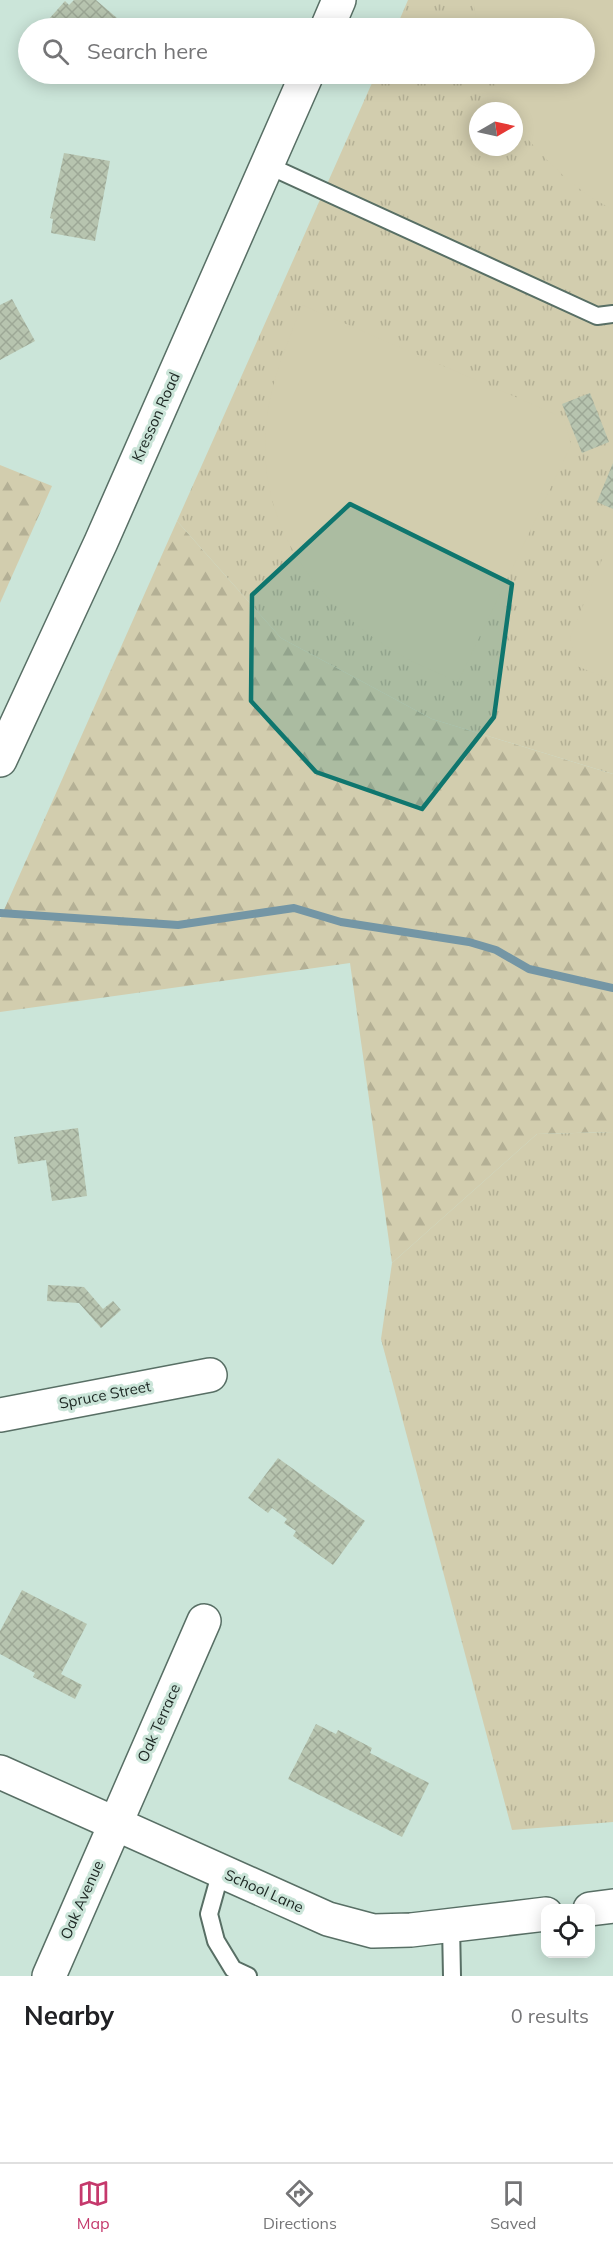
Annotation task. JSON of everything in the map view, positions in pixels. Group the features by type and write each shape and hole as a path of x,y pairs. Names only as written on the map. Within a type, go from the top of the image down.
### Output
{"street":[{"path":"331,18 339,0"},
{"name":"Kresson Road","path":"0,760 101,542 303,84"},
{"name":"Spruce Street","path":"0,1415 210,1375"},
{"name":"Oak Terrace","path":"115,1825 204,1621"},
{"name":"School Lane","path":"0,1772 328,1919 374,1931 411,1930 541,1915"},
{"name":"Oak Avenue","path":"49,1976 115,1825"},
{"path":"595,1908 613,1906"}],"lane":[{"path":"267,165 597,316 613,314"},
{"path":"221,1871 209,1914 216,1941 233,1969 248,1976"},
{"path":"451,1925 452,1976"}],"highlighted area":[{"path":"350,504 512,584 494,717 422,809 316,772 251,701 252,595"}],"green space":[{"path":"408,0 613,0 613,774 432,719 281,638 177,521 372,84 595,84 595,18 400,18"},
{"path":"473,0 613,0 613,209 571,182 535,147 523,133 523,102 503,102 495,84 595,84 595,18 476,18"},
{"path":"302,305 564,418 571,445 458,682 392,650 338,608 315,583 296,556 282,527 271,496 266,463 266,428 275,381"},
{"path":"0,465 52,486 0,603"},
{"path":"177,521 281,638 432,719 613,774 613,1132 537,1134 392,1263 350,963 0,1012 0,919"},
{"path":"613,533 613,681 577,666 570,637"},
{"path":"613,1132 613,1822 512,1830 381,1339 392,1263 537,1134"}],"building":[{"path":"74,0 96,0 117,18 50,18 65,1 69,5"},
{"path":"64,153 110,161 95,241 51,233 53,219 50,218"},
{"path":"12,299 35,341 0,360 0,305"},
{"path":"590,393 609,442 582,453 562,404"},
{"path":"613,463 613,509 597,502"},
{"path":"78,1128 87,1196 52,1201 46,1160 18,1164 14,1137"},
{"path":"48,1285 84,1287 103,1309 113,1301 121,1310 101,1328 79,1303 47,1301"},
{"path":"278,1458 365,1521 333,1565 293,1536 296,1531 284,1523 287,1519 272,1508 268,1513 248,1498"},
{"path":"22,1590 87,1624 61,1674 82,1685 75,1699 33,1677 35,1673 0,1654 0,1631"},
{"path":"316,1724 336,1734 338,1730 372,1748 370,1753 429,1783 402,1837 288,1779"}],"waterway":[{"path":"0,913 178,925 294,908 341,922 469,942 496,950 529,969 613,988"}]}
